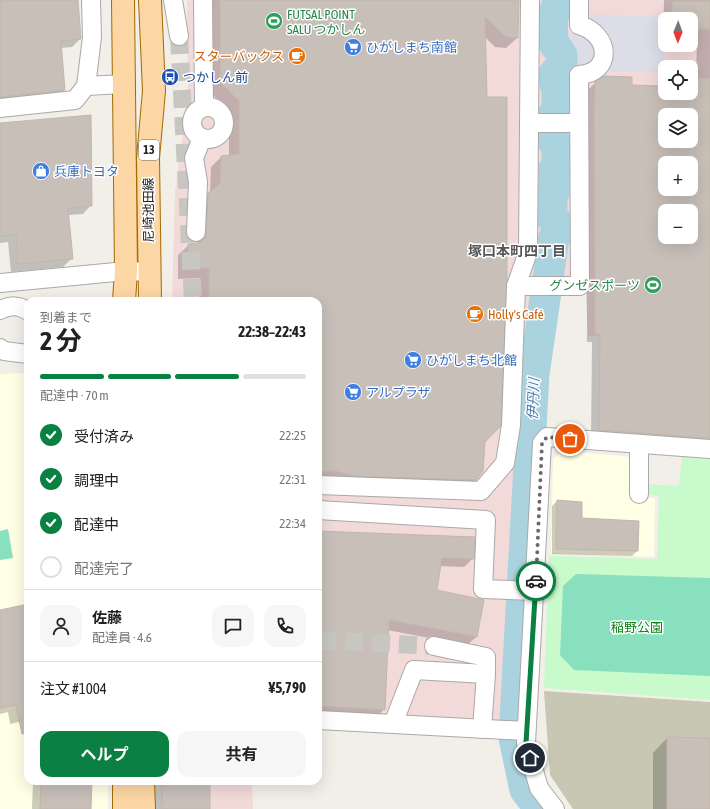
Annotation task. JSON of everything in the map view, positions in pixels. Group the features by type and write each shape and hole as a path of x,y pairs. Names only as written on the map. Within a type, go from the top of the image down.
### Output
{"main road":[{"name":"尼崎池田線","path":"123,0 126,271 124,297"},
{"name":"尼崎池田線","path":"150,0 154,91 148,158 150,297"},
{"path":"124,785 124,809"},
{"path":"143,785 144,809"}],"street":[{"path":"0,108 75,100 86,86 92,37 91,0"},
{"path":"173,0 179,36"},
{"path":"203,0 204,107"},
{"path":"322,485 481,491 505,463 512,425 523,286 528,252 530,0"},
{"path":"523,286 580,286 578,123 579,75 586,75 596,69 602,60 604,52 601,39 597,34 586,27 579,25 579,0"},
{"path":"86,86 124,84"},
{"path":"204,107 211,107 219,110 223,116 224,125 218,136 212,138 202,138 194,129 192,120 196,113 204,107"},
{"path":"529,123 578,123"},
{"path":"196,232 198,182 194,158 202,138"},
{"path":"0,283 126,271 150,272"},
{"path":"0,310 8,306 19,306 24,309"},
{"path":"0,348 4,351 24,354"},
{"path":"555,809 539,788 526,743 519,731 526,590 542,443 547,437 710,449"},
{"path":"639,494 640,444"},
{"path":"322,510 486,520 483,588 526,590"},
{"path":"434,646 486,657 482,729"},
{"path":"393,724 414,670 486,674"},
{"path":"322,720 519,731"}],"shaded area":[{"path":"187,0 710,0 710,336 588,336 586,293 532,293 520,509 509,652 507,726 322,713 322,297 172,297 175,191 188,100"},
{"path":"572,14 658,16 658,52 664,52 664,60 658,60 658,72 572,72 571,60 568,59 564,50 565,43 572,35"},
{"path":"24,373 24,785 108,785 108,809 0,809 0,374"},
{"path":"562,451 632,457 632,497 655,498 654,557 551,553 553,459"},
{"path":"544,691 710,702 710,809 573,809 550,775"},
{"path":"161,785 252,785 253,809 162,809"}],"green space":[{"name":"稲野公園","path":"682,457 710,459 710,700 544,688 549,556 657,559 659,496 645,495 645,484 679,486"},
{"path":"8,529 13,558 0,560 0,531"},
{"path":"576,574 710,578 710,676 574,670 560,655 563,586"}],"building":[{"path":"0,0 78,0 81,39 61,41 65,90 0,97"},
{"name":"ひがしまち北館","path":"220,0 519,0 518,38 506,37 485,17 487,97 507,97 507,280 501,424 500,427 485,442 483,471 476,480 352,476 336,471 322,472 322,297 209,297 209,268 188,269 188,244 199,243 205,238 208,193 220,184 221,156 239,154 239,101 220,82"},
{"path":"672,1 710,1 710,29 698,29 698,12 672,12"},
{"path":"603,76 632,77 632,85 658,86 658,100 698,100 698,78 710,78 710,438 599,430 600,334 595,334 595,82"},
{"path":"91,115 92,206 68,208 73,259 18,264 16,235 0,236 0,123"},
{"path":"557,500 582,502 582,518 639,521 638,551 556,549"},
{"path":"322,531 475,537 474,559 442,558 437,590 484,600 477,637 389,620 385,710 322,706"},
{"path":"24,605 24,734 22,734 16,705 0,708 0,610"},
{"path":"667,737 710,738 710,809 667,809"},
{"path":"41,785 92,785 91,809 40,809"},
{"path":"162,785 210,785 210,809 162,809"}],"waterway":[{"name":"伊丹川","path":"540,809 525,790 514,738 534,374 557,222 552,218 554,169 557,167 557,144 553,141 553,115 557,113 557,87 555,84 554,74 562,64 562,55 553,42 552,15 557,10 557,0"}],"tunnel":[{"path":"179,36 193,297"},
{"path":"322,640 434,646"}],"way so far":[{"path":"536,581 542,443 547,437 570,439"}],"place":[{"name":"FUTSAL POINT SALU つかしん","path":"274,21"},
{"name":"ひがしまち南館","path":"353,47"},
{"name":"スターバックス","path":"297,56"},
{"name":"つかしん前","path":"170,77"},
{"name":"兵庫トヨタ","path":"41,171"},
{"name":"グンゼスポーツ","path":"653,285"},
{"name":"Holly's Café","path":"475,314"},
{"name":"ひがしまち北館","path":"413,360"},
{"name":"アルプラザ","path":"353,392"}],"district":[{"name":"塚口本町四丁目","path":"517,251"}],"route":[{"path":"530,758 526,743 536,581"}]}
